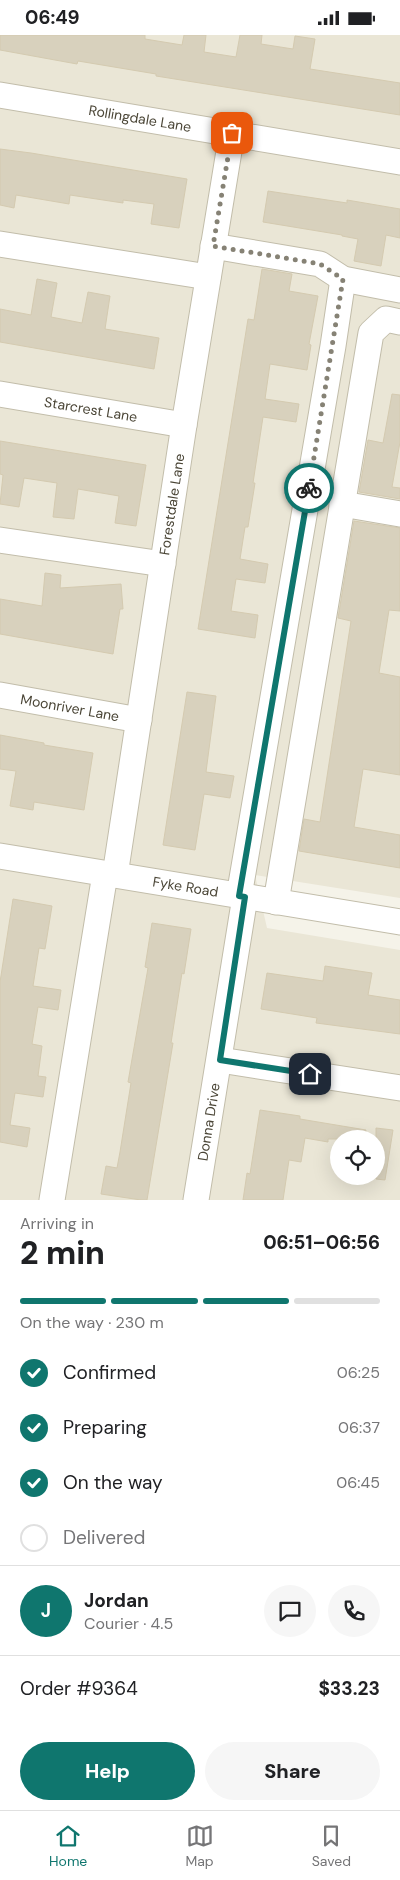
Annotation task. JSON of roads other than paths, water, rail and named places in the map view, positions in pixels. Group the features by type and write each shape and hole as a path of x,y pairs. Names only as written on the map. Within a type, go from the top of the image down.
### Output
{"street":[{"name":"Rollingdale Lane","path":"0,95 400,162"},
{"name":"Forestdale Lane","path":"52,1200 139,719 184,425 232,133"},
{"path":"0,244 208,277"},
{"path":"213,246 320,264 343,279 400,290"},
{"name":"Donna Drive","path":"196,1200 220,1060 242,896 343,279"},
{"path":"276,902 371,333 386,319 400,322"},
{"name":"Starcrest Lane","path":"0,394 184,425"},
{"path":"342,504 400,513"},
{"path":"0,540 163,564"},
{"name":"Moonriver Lane","path":"0,695 139,719"},
{"name":"Fyke Road","path":"0,857 400,922"},
{"path":"220,1060 400,1088"}]}
